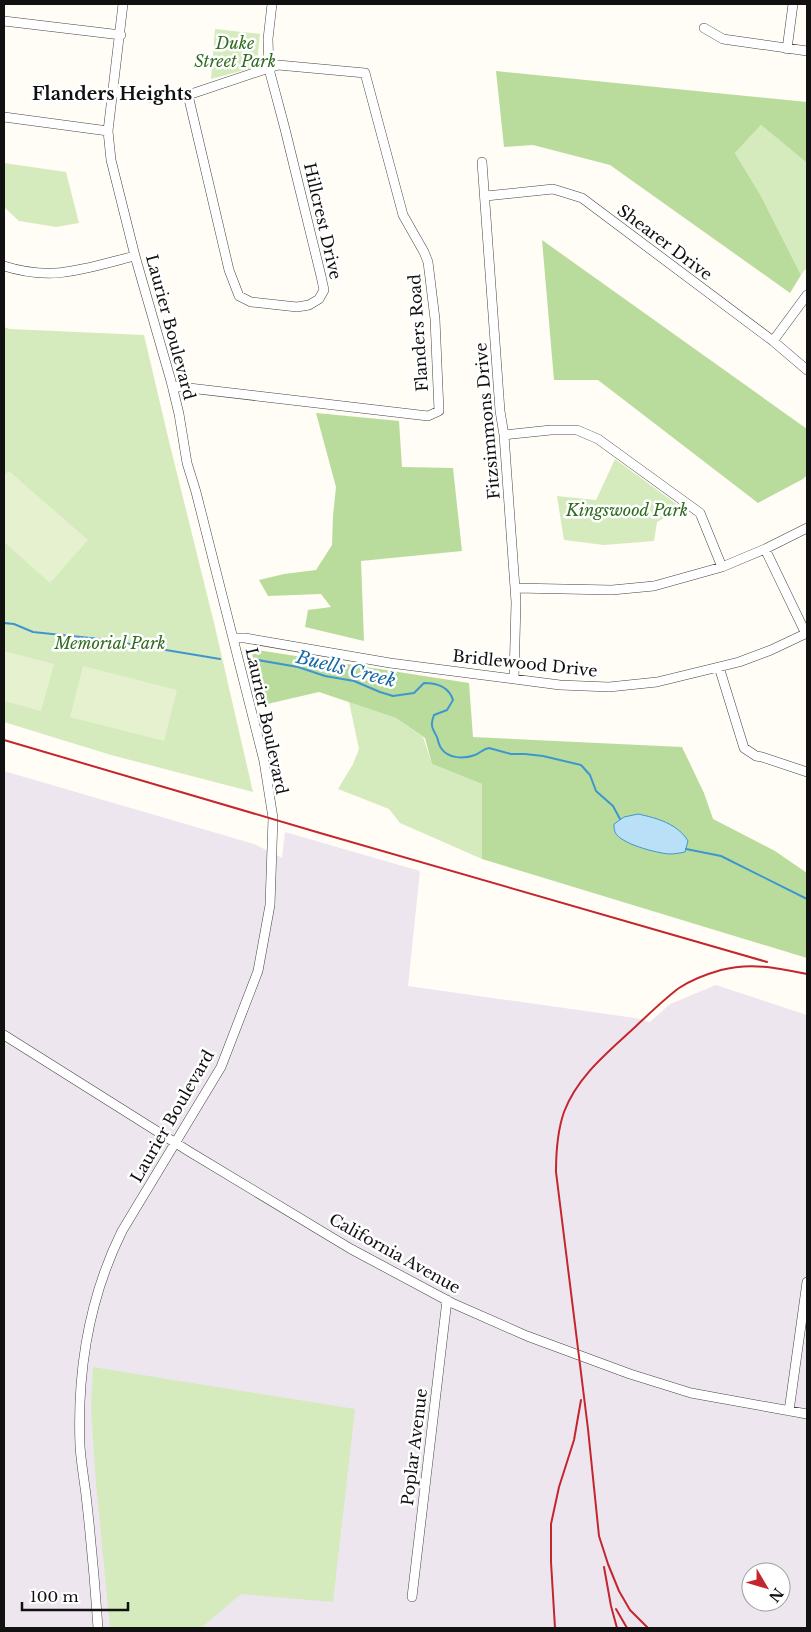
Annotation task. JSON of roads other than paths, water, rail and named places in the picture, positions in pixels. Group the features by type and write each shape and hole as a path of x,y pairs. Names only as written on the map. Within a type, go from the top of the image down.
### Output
{"street":[{"name":"Laurier Boulevard","path":"98,1628 80,1447 80,1396 85,1344 109,1258 122,1231 220,1067 258,971 270,905 273,818 264,761 234,638 187,463 172,386 110,160 108,131 121,35 123,4"},
{"path":"269,69 268,39 272,4"},
{"path":"787,49 793,4"},
{"path":"4,21 121,35"},
{"path":"704,28 723,39 807,51"},
{"name":"Flanders Road","path":"113,90 155,98 188,95 278,65 365,73 403,215 428,262 434,319 439,411 428,416 172,386"},
{"name":"Hillcrest Drive","path":"188,95 228,270 239,296 250,302 297,307 309,305 319,299 324,290 269,69"},
{"path":"4,117 108,131"},
{"name":"Fitzsimmons Drive","path":"482,162 516,602 514,678"},
{"name":"Shearer Drive","path":"486,196 554,189 582,198 773,341 807,370"},
{"path":"4,266 39,274 70,272 135,256"},
{"path":"773,341 807,295"},
{"path":"504,435 551,430 577,430 598,439 700,513 722,567"},
{"path":"515,588 612,590 654,586 722,567 765,549 807,528"},
{"path":"765,549 807,633"},
{"name":"Bridlewood Drive","path":"234,638 245,638 390,662 560,685 608,687 656,682 739,662 771,650 807,633"},
{"path":"719,667 744,748 756,756 762,756 806,771"},
{"name":"California Avenue","path":"4,1035 175,1142 351,1248 447,1300 527,1336 630,1374 691,1393 807,1414"},
{"path":"789,1412 807,1282"},
{"name":"Poplar Avenue","path":"412,1597 447,1300"}],"water":[{"path":"638,814 660,820 679,830 688,841 685,852 669,854 656,852 631,844 618,836 615,832 614,824 624,817"}],"waterway":[{"name":"Buells Creek","path":"4,623 14,624 33,632 100,639 220,659"},
{"name":"Buells Creek","path":"246,658 298,667 325,676 354,681 393,696 414,693 424,683 442,687 449,692 453,700 447,710 434,715 432,724 444,752 456,757 466,757 489,748 511,754 543,756 581,765 590,775 596,791 613,806 620,819"},
{"path":"686,849 721,856 807,899"}],"railway":[{"path":"4,740 767,962"},
{"path":"648,1628 630,1610 619,1591 599,1536 588,1429 556,1172 560,1127 570,1099 594,1066 661,1003 684,985 716,972 743,966 775,968 807,974"},
{"path":"555,1628 551,1524 559,1487 574,1440 581,1400"},
{"path":"604,1567 617,1628"},
{"path":"616,1609 627,1628"}],"district":[{"name":"Flanders Heights","path":"112,94"}],"park label":[{"name":"Duke Street Park","path":"235,52"},
{"name":"Kingswood Park","path":"627,510"},
{"name":"Memorial Park","path":"110,643"}]}
